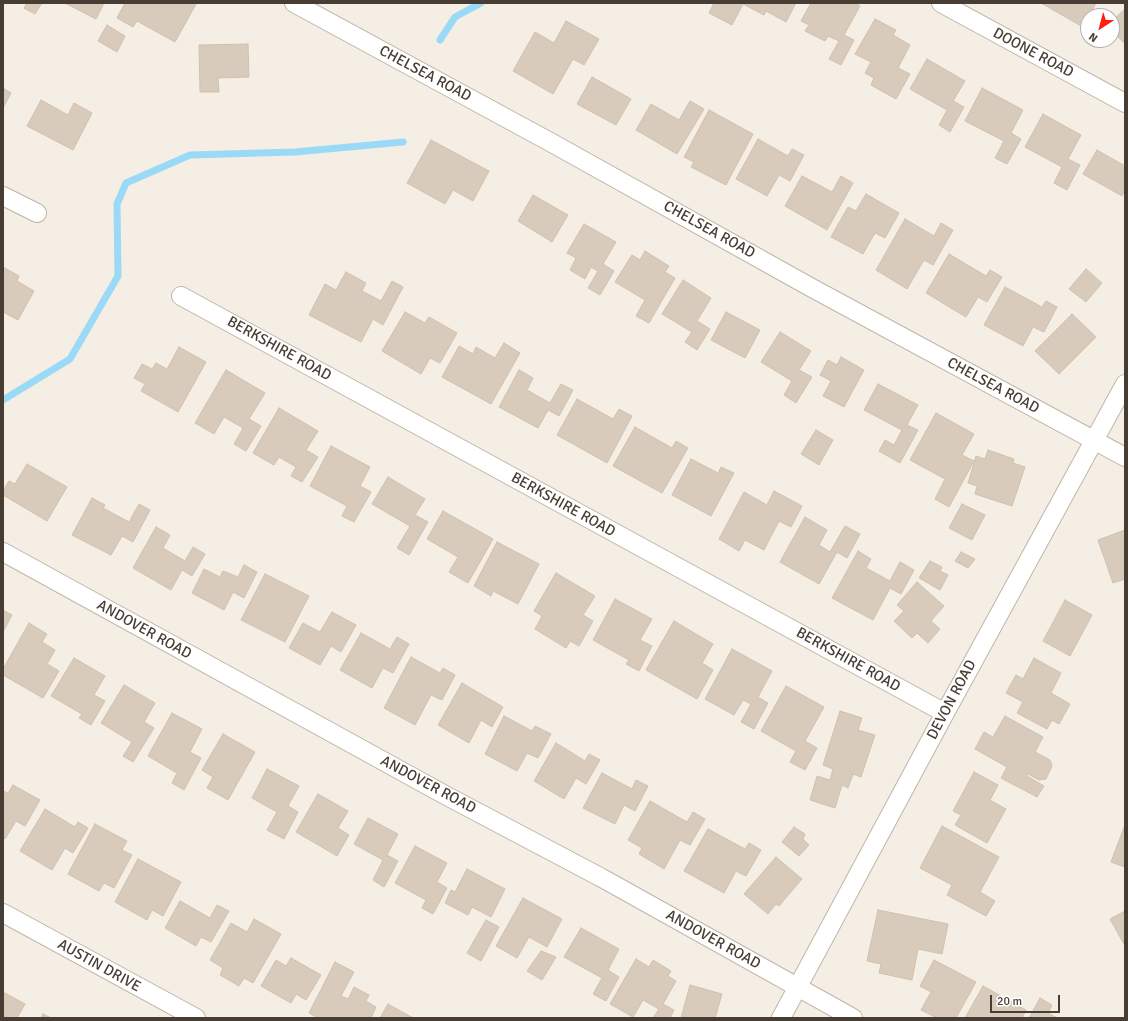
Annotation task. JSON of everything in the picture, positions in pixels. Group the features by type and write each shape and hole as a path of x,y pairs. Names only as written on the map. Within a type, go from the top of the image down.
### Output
{"street":[{"name":"CHELSEA ROAD","path":"294,3 1125,457"},
{"name":"DOONE ROAD","path":"941,3 1125,103"},
{"path":"3,196 37,213"},
{"name":"BERKSHIRE ROAD","path":"181,296 945,713"},
{"name":"DEVON ROAD","path":"781,1018 1093,440 1125,384"},
{"name":"ANDOVER ROAD","path":"3,552 438,791 602,878 853,1018"},
{"name":"AUSTIN DRIVE","path":"3,913 196,1018"}],"building":[{"path":"27,3 42,3 35,14 24,8"},
{"path":"65,3 104,3 96,19"},
{"path":"125,3 196,4 175,42 137,21 133,27 117,18"},
{"path":"714,3 796,3 786,22 766,11 764,15 743,4 732,25 709,13"},
{"path":"811,3 855,3 860,6 844,35 854,40 841,65 829,59 839,41 828,36 825,41 805,31 809,25 801,21"},
{"path":"1041,3 1096,3 1093,8 1080,8 1080,25"},
{"path":"1125,9 1125,44 1120,39 1120,14"},
{"path":"875,19 896,30 893,35 910,45 898,68 910,74 896,99 871,85 874,78 865,73 871,62 855,54"},
{"path":"566,21 599,39 584,65 573,59 553,94 513,71 535,32 554,43"},
{"path":"107,25 125,36 117,52 98,41"},
{"path":"248,44 249,77 218,78 219,92 200,92 199,45"},
{"path":"927,59 965,81 953,101 964,107 950,132 939,125 947,110 910,89"},
{"path":"592,77 631,99 616,125 577,104"},
{"path":"3,88 11,93 3,108"},
{"path":"982,88 1023,110 1011,133 1021,139 1007,164 995,158 1004,141 965,121"},
{"path":"41,100 68,115 74,103 92,113 73,150 27,126"},
{"path":"690,101 704,109 677,154 636,130 651,104 679,120"},
{"path":"709,110 753,134 726,185 691,167 694,162 684,157"},
{"path":"1043,114 1081,135 1068,159 1080,165 1067,190 1054,183 1062,167 1025,147"},
{"path":"758,139 788,156 792,149 804,155 790,181 779,175 767,196 736,179"},
{"path":"431,140 489,171 473,201 453,190 445,204 407,183"},
{"path":"1097,150 1125,166 1125,190 1122,196 1083,174"},
{"path":"802,176 832,192 841,176 853,183 827,230 785,206"},
{"path":"866,194 899,213 885,238 875,233 863,254 831,237 848,207 856,211"},
{"path":"533,195 568,215 552,242 518,221"},
{"path":"905,219 934,236 941,223 953,230 933,265 924,260 907,289 876,270"},
{"path":"584,224 616,242 603,264 614,271 600,295 588,288 598,271 591,267 585,279 570,270 576,258 567,253"},
{"path":"645,251 669,266 665,272 675,278 649,323 636,316 645,300 615,282 632,255 640,260"},
{"path":"949,254 986,276 990,270 1002,277 987,302 978,297 966,317 926,293"},
{"path":"3,267 19,276 17,281 34,291 18,320 3,312"},
{"path":"1086,269 1102,283 1086,302 1069,289"},
{"path":"346,272 366,283 362,291 381,301 392,281 403,287 383,325 373,319 361,342 309,315 325,284 336,290"},
{"path":"683,280 711,298 697,321 710,329 697,350 685,342 692,332 662,314"},
{"path":"1005,287 1042,307 1046,301 1057,307 1044,332 1033,327 1023,346 984,325"},
{"path":"405,312 425,323 429,317 457,333 440,363 430,358 421,374 382,351"},
{"path":"726,312 760,330 745,358 711,340"},
{"path":"1072,314 1096,337 1059,374 1035,351"},
{"path":"780,332 811,351 799,370 812,377 796,403 784,395 792,381 761,362"},
{"path":"504,343 520,353 491,404 442,377 459,346 473,354 476,347 495,358"},
{"path":"179,347 206,362 178,412 141,391 145,384 134,378 142,364 152,369 156,363 167,369"},
{"path":"841,357 864,370 844,407 823,396 831,381 820,375 828,360 837,365"},
{"path":"226,370 265,393 249,419 261,426 246,451 234,444 243,428 224,417 214,434 195,423"},
{"path":"519,370 533,378 527,390 550,403 561,384 573,390 559,416 548,410 538,428 499,407"},
{"path":"878,384 918,405 907,425 918,430 900,463 879,451 885,440 894,445 902,430 864,410"},
{"path":"577,399 613,419 619,409 632,416 607,463 557,435"},
{"path":"279,408 318,431 306,450 318,457 302,482 291,476 296,467 279,457 274,465 253,453"},
{"path":"936,413 974,434 962,455 974,461 949,507 935,499 945,479 910,460"},
{"path":"635,427 672,448 676,441 688,448 662,493 613,466"},
{"path":"816,430 833,440 819,465 801,454"},
{"path":"331,446 370,467 360,486 371,492 354,522 342,516 347,506 310,486"},
{"path":"988,450 1014,459 1013,463 1025,467 1012,506 975,494 977,486 968,483 976,456 985,459"},
{"path":"691,459 718,473 721,467 734,473 711,516 672,495"},
{"path":"27,464 67,487 47,521 3,495 3,491 9,481 15,484"},
{"path":"388,477 425,499 415,515 428,522 409,555 397,548 410,526 372,504"},
{"path":"774,491 802,506 791,527 779,521 764,550 745,540 739,551 719,539 744,492 767,505"},
{"path":"92,498 105,505 103,508 129,522 139,504 150,510 133,542 122,536 111,555 72,535"},
{"path":"962,504 985,515 972,540 949,528"},
{"path":"443,511 493,539 468,583 449,572 458,557 427,539"},
{"path":"805,517 827,530 819,545 830,552 845,526 860,534 847,558 837,552 819,584 780,562"},
{"path":"156,527 170,535 163,548 185,561 193,547 205,554 192,576 182,570 171,590 133,568"},
{"path":"1125,530 1125,579 1113,583 1098,540"},
{"path":"497,542 539,564 518,604 493,591 491,596 474,586"},
{"path":"858,551 871,559 866,568 890,581 900,562 914,570 901,594 890,588 873,620 832,598"},
{"path":"961,552 975,559 968,568 955,561"},
{"path":"930,561 942,567 940,571 948,575 940,590 919,578"},
{"path":"244,565 257,572 244,598 233,592 224,610 192,593 204,569 220,577 223,571 238,577"},
{"path":"556,573 595,596 583,615 593,621 579,646 570,641 566,648 535,629 542,616 534,611"},
{"path":"265,574 309,596 285,642 241,620"},
{"path":"917,582 944,606 931,621 940,629 928,643 917,633 912,638 894,621 904,611 897,605"},
{"path":"615,599 652,619 640,640 652,646 639,671 626,664 629,660 593,640"},
{"path":"1065,600 1092,615 1070,656 1043,641"},
{"path":"3,610 12,615 3,632"},
{"path":"332,612 356,625 341,652 331,646 320,665 289,648 303,623 320,632"},
{"path":"674,621 713,644 702,663 713,670 697,699 646,670"},
{"path":"29,623 47,634 42,642 55,650 47,664 59,671 43,698 3,675 3,669"},
{"path":"361,633 390,649 397,637 409,644 393,673 383,668 372,688 340,670"},
{"path":"732,649 772,671 758,697 768,703 754,729 741,722 751,704 743,700 734,715 705,699"},
{"path":"411,657 440,673 443,668 455,675 442,700 431,695 415,725 384,708"},
{"path":"74,658 105,676 94,695 105,701 91,725 79,718 82,714 51,696"},
{"path":"1034,658 1061,673 1051,693 1070,704 1059,724 1052,720 1047,729 1017,713 1023,702 1006,693 1016,675 1023,679"},
{"path":"462,683 503,707 492,727 481,720 469,743 438,725"},
{"path":"124,685 155,703 144,722 154,728 133,762 123,756 132,742 101,723"},
{"path":"786,686 824,707 805,741 817,748 805,770 790,762 796,751 761,731"},
{"path":"840,711 862,718 858,730 875,735 861,777 853,774 848,788 842,785 835,808 810,800 817,776 830,780 833,769 823,765"},
{"path":"172,713 202,729 190,752 201,758 184,790 172,783 177,773 148,756"},
{"path":"504,716 532,731 535,726 551,734 538,758 527,753 517,771 485,754"},
{"path":"1005,716 1043,737 1035,752 1050,760 1052,766 1046,779 1039,780 1028,774 1027,776 1044,786 1037,797 1001,778 1007,767 975,749 984,732 993,737"},
{"path":"223,734 255,752 228,800 207,788 213,777 202,770"},
{"path":"556,743 585,761 589,754 600,760 586,784 576,778 564,799 534,781"},
{"path":"267,769 299,786 288,806 298,812 284,839 267,830 277,812 252,798"},
{"path":"974,772 998,785 990,800 1006,809 987,843 955,825 961,815 953,811"},
{"path":"602,773 632,789 636,780 648,786 635,811 624,805 615,824 583,808"},
{"path":"13,785 40,800 25,826 16,821 5,839 3,838 3,791 8,793"},
{"path":"318,794 348,811 338,828 349,835 337,856 296,832"},
{"path":"650,801 687,822 693,812 705,819 690,845 680,840 664,869 639,854 642,848 628,840"},
{"path":"45,809 75,827 78,822 88,828 73,853 65,848 52,870 20,851"},
{"path":"368,818 398,834 387,855 398,861 384,887 373,880 383,860 354,844"},
{"path":"95,824 127,841 122,850 132,855 114,888 104,883 99,891 68,874"},
{"path":"1125,825 1125,867 1111,862"},
{"path":"942,826 999,857 980,892 995,901 986,916 947,895 952,885 920,868"},
{"path":"794,827 805,834 803,839 809,845 799,856 782,842"},
{"path":"708,829 745,849 749,843 761,850 746,876 736,871 724,893 684,871"},
{"path":"415,846 447,863 437,882 447,888 433,914 422,908 426,900 395,883"},
{"path":"776,857 802,879 779,906 776,904 768,914 744,894"},
{"path":"138,859 181,882 163,916 152,910 147,920 115,902"},
{"path":"467,869 505,889 491,917 472,907 468,915 445,903 451,890 455,892"},
{"path":"523,898 562,919 547,947 529,937 517,958 496,946"},
{"path":"180,901 210,918 217,905 229,911 211,942 201,937 196,946 165,928"},
{"path":"878,910 948,924 942,954 918,949 912,980 879,973 881,964 867,961"},
{"path":"1125,911 1125,946 1110,919"},
{"path":"254,919 281,934 253,983 244,978 239,986 220,975 223,968 210,960 231,923 247,932"},
{"path":"486,920 499,927 481,961 467,953"},
{"path":"581,928 619,949 608,970 619,977 606,1001 593,994 602,978 564,957"},
{"path":"541,951 556,957 542,980 527,971"},
{"path":"291,958 321,975 306,1000 296,994 291,1003 261,986 276,960 286,966"},
{"path":"636,959 649,967 653,960 671,971 668,976 676,981 663,1004 674,1010 670,1018 653,1018 659,1009 643,1000 633,1017 610,1004"},
{"path":"934,960 976,982 956,1018 937,1018 921,1010 931,992 920,986"},
{"path":"335,962 354,972 341,996 348,999 354,987 369,995 366,1001 376,1007 371,1018 318,1018 309,1013"},
{"path":"690,985 722,994 715,1018 681,1018"},
{"path":"983,986 1026,1010 1022,1018 965,1018"},
{"path":"3,992 25,1004 17,1018 3,1018"},
{"path":"1040,998 1052,1005 1048,1013 1057,1018 1029,1018"},
{"path":"388,1004 413,1018 380,1018"},
{"path":"43,1014 51,1018 41,1018"}],"waterway":[{"path":"440,40 455,17 481,3"},
{"path":"3,400 70,359 118,276 117,204 126,183 190,155 295,152 403,142"}]}
